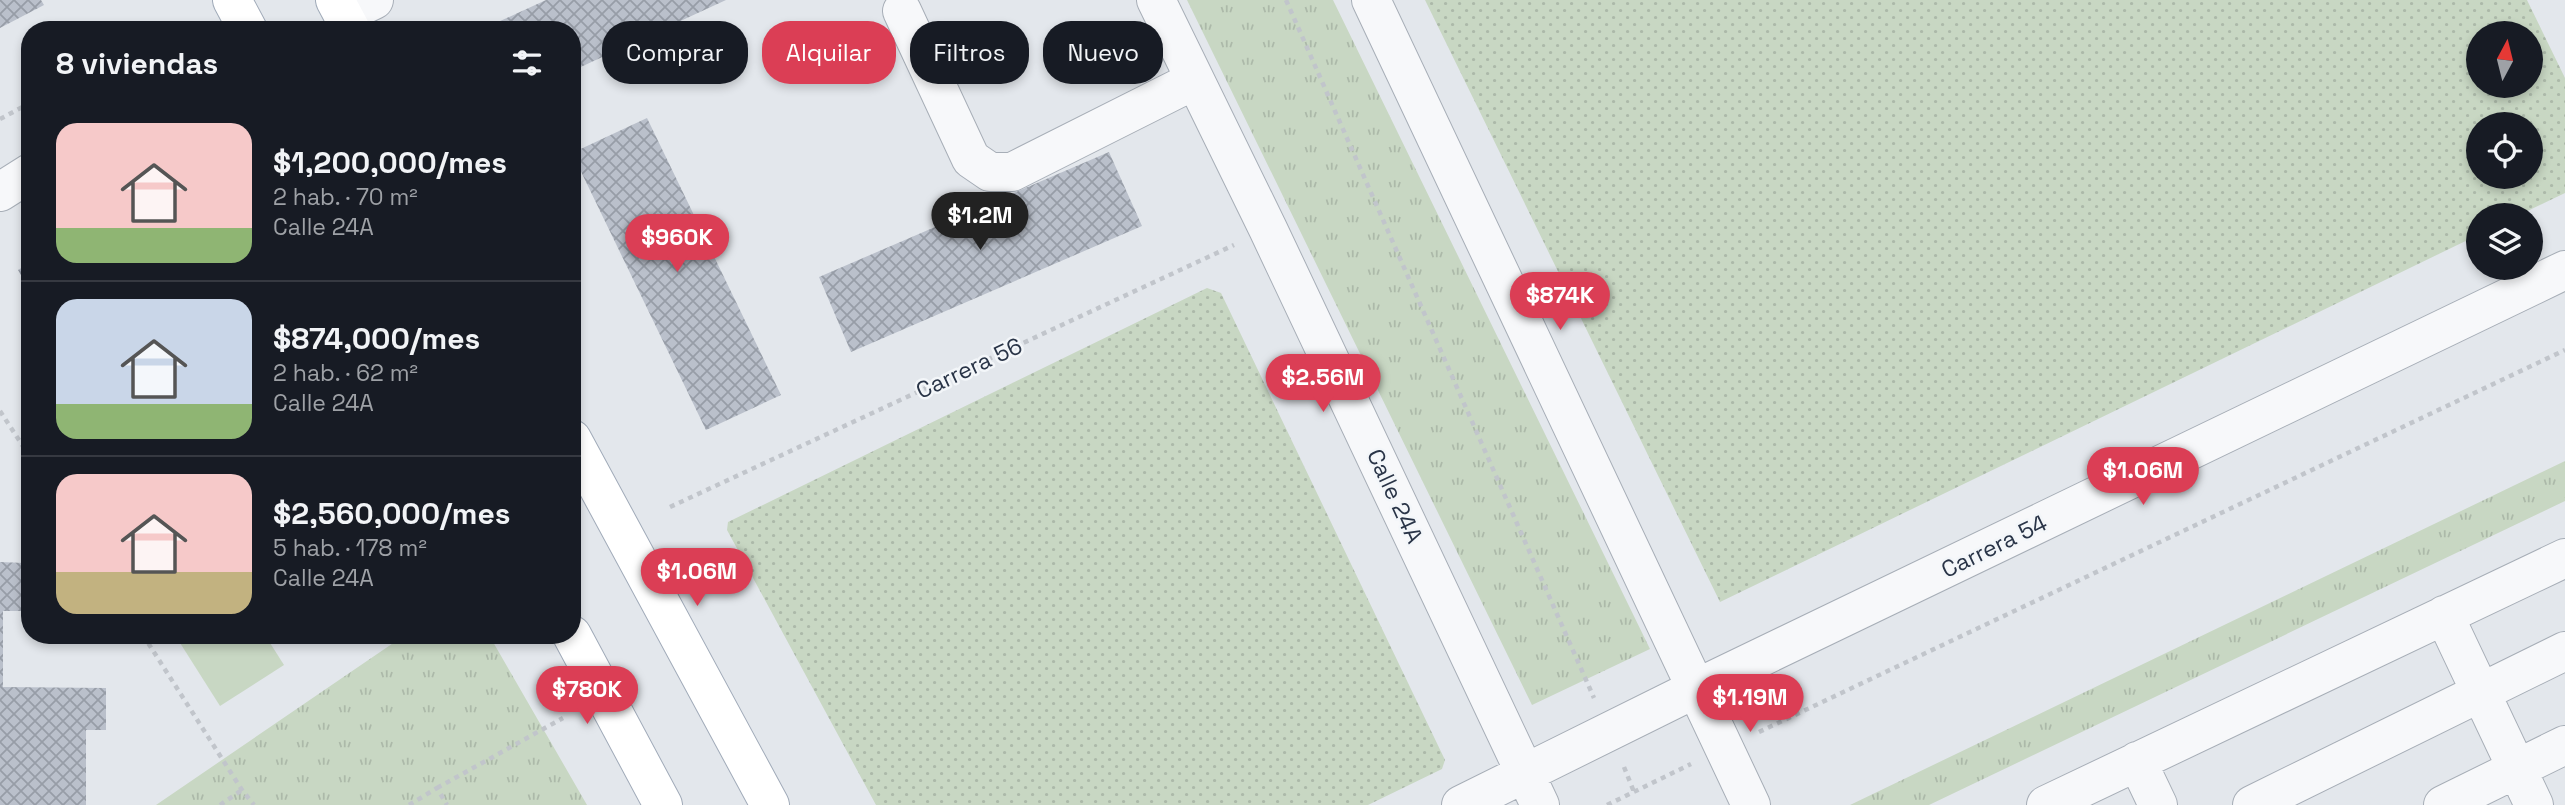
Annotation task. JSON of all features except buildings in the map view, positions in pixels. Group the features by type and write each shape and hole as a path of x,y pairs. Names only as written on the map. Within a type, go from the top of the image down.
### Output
{"main road":[{"path":"232,0 243,21"},
{"path":"581,456 770,805"},
{"path":"577,644 663,805"}],"street":[{"name":"Calle 24A","path":"1156,0 1269,229 1533,789"},
{"path":"1371,0 1751,805"},
{"path":"902,11 971,159 990,172 1012,172 1195,80"},
{"path":"0,192 21,179"},
{"name":"Carrera 54","path":"1461,805 1533,789 1609,733 2565,270"},
{"path":"2046,805 2565,558"},
{"path":"2444,615 2534,805"},
{"path":"2252,805 2565,651"},
{"path":"2443,805 2565,745"},
{"path":"2137,761 2158,805"}],"path":[{"path":"1286,0 1634,792"},
{"path":"0,120 21,108"},
{"name":"Carrera 56","path":"670,508 1269,229"},
{"path":"1607,805 2565,350"},
{"path":"0,411 21,443"},
{"path":"149,644 254,805"},
{"path":"409,805 563,718"},
{"path":"438,788 447,805"},
{"path":"220,805 242,790"}],"green space":[{"path":"1187,0 1333,0 1650,649 1532,705"},
{"path":"1425,0 2527,0 2537,21 2466,21 2466,98 2543,98 2543,33 2565,78 2565,193 2543,204 2466,203 2466,241 1720,602"},
{"path":"1207,288 1221,293 1445,760 1442,769 1368,805 876,805 727,530 728,522"},
{"path":"2565,461 2565,501 1929,805 1850,805"},
{"path":"181,644 271,644 284,665 220,706"},
{"path":"392,644 494,644 587,805 156,805"}]}
